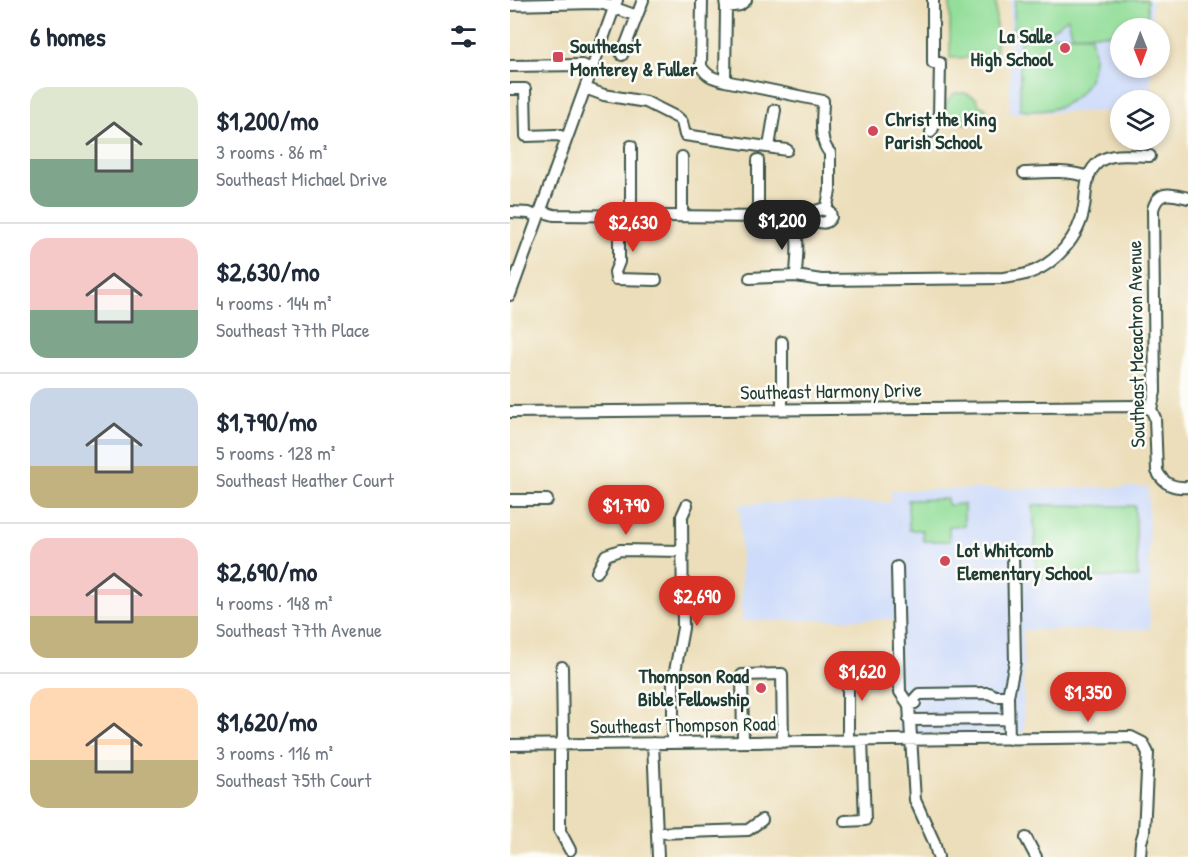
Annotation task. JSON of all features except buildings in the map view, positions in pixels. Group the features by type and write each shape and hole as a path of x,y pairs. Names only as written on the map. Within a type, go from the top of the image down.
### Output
{"street":[{"path":"622,55 643,0"},
{"path":"510,212 554,215 759,217 783,218 791,221 812,217 817,222 829,221 830,212 826,210 830,192 830,153 825,148 823,140 823,101 725,81 705,74 701,66 702,0"},
{"path":"725,81 725,3 740,5 746,0"},
{"path":"931,132 939,115 940,94 940,63 933,63 933,0"},
{"path":"510,5 616,4 637,16"},
{"path":"510,295 616,4"},
{"path":"510,66 582,65 593,69"},
{"path":"585,88 604,95 646,102 678,117 682,122 685,135 787,150"},
{"path":"510,89 525,89 526,136 557,135 567,138"},
{"path":"769,147 774,110"},
{"path":"631,146 631,216"},
{"path":"750,278 796,276 821,280 980,279 1027,274 1059,255 1071,239 1084,208 1088,177 1101,160 1111,156 1150,156"},
{"path":"682,157 682,216"},
{"path":"758,160 759,217"},
{"path":"1024,173 1078,173 1088,177"},
{"name":"Southeast Mceachron Avenue","path":"1188,198 1162,195 1156,199 1152,209 1155,392 1151,409 1155,414 1155,462 1161,479 1172,486 1188,487"},
{"path":"619,216 619,262 615,272 616,279 656,280"},
{"path":"791,221 796,231 796,276"},
{"path":"782,342 782,410"},
{"name":"Southeast Harmony Drive","path":"510,412 1140,406 1151,409"},
{"path":"510,500 547,500"},
{"path":"673,743 673,682 683,628 682,516 687,505"},
{"path":"597,572 606,555 620,550 682,551"},
{"path":"1009,739 1008,696 1015,662 1013,553"},
{"path":"897,567 900,689 901,696 909,705 915,800 934,842 938,857"},
{"path":"562,667 563,736 560,831 570,850"},
{"path":"842,670 848,684 848,741"},
{"path":"743,742 742,675 782,674 783,742"},
{"path":"909,705 921,701 988,700 995,696 1008,696"},
{"path":"909,720 1008,718"},
{"name":"Southeast Thompson Road","path":"510,746 1135,738 1148,750 1149,758 1144,832"},
{"path":"845,821 865,820 862,741"},
{"path":"653,744 658,857"},
{"path":"657,832 748,830 762,820"},
{"path":"1140,857 1144,832"},
{"path":"1144,832 1147,857"},
{"path":"1026,838 1036,857"}],"shaded area":[{"name":"La Salle High School","path":"1010,0 1152,0 1152,18 1110,18 1110,78 1151,78 1151,90 1110,90 1110,111 1010,113"},
{"name":"Lot Whitcomb Elementary School","path":"1148,487 1150,629 1023,630 1024,733 898,734 897,645 894,619 742,621 740,504 891,502 891,490"}],"green space":[{"path":"950,0 996,0 996,57 950,58"},
{"name":"La Salle High School","path":"1015,0 1147,0 1148,18 1110,18 1110,34 1072,34 1068,18 1050,31 1033,35 1091,36 1094,50 1091,73 1079,94 1059,107 1047,110 1020,110 1020,41 1030,35 1013,33"},
{"path":"955,93 965,93 976,98 979,105 986,108 985,119 980,123 949,123 946,107 949,99"},
{"path":"947,499 948,505 964,504 964,526 949,526 949,541 923,541 922,530 909,530 908,500"},
{"path":"1033,505 1135,506 1138,577 1037,578"}],"place":[{"name":"La Salle High School","path":"1065,48"},
{"name":"Southeast Monterey & Fuller","path":"558,57"},
{"name":"Christ the King Parish School","path":"873,131"},
{"name":"Lot Whitcomb Elementary School","path":"945,561"},
{"name":"Thompson Road Bible Fellowship","path":"761,688"}]}
